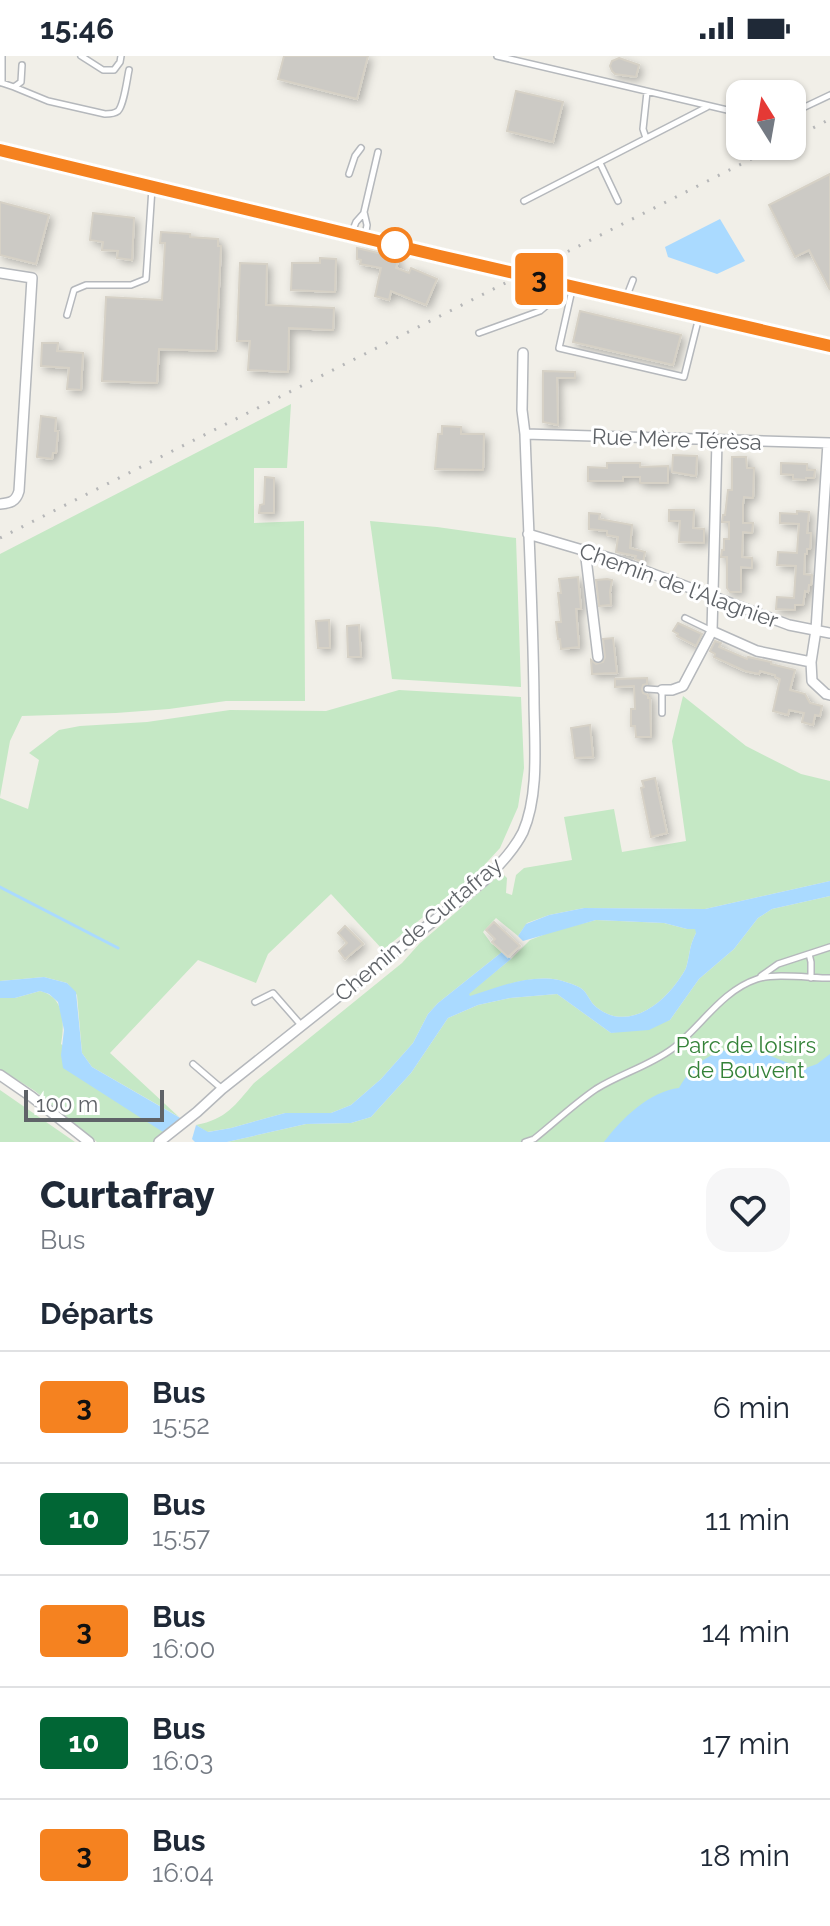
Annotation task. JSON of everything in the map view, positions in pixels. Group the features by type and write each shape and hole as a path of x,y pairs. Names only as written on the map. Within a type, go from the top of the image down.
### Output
{"main road":[{"path":"0,147 153,187 830,346"}],"street":[{"path":"0,273 32,278 19,491 17,499 10,504 0,504"},
{"name":"Chemin de Curtafray","path":"162,1140 301,1025 485,880 510,853 523,831 531,804 535,768 522,410 523,353"},
{"name":"Rue Mère Térèsa","path":"525,434 829,443"},
{"path":"662,690 683,686 712,631 717,441"},
{"path":"829,443 811,662 812,681 830,695"},
{"name":"Chemin de l'Alagnier","path":"528,534 613,559 789,625 830,633"},
{"path":"585,550 598,657"},
{"path":"712,631 757,651 811,662"},
{"path":"0,1075 89,1142"}],"lane":[{"path":"2,56 1,84 48,101 105,114 114,113 121,105 129,70"},
{"path":"81,56 103,70 114,70 121,56"},
{"path":"497,56 726,110"},
{"path":"14,87 21,82 22,65"},
{"path":"646,138 643,129 647,92"},
{"path":"806,106 830,95"},
{"path":"524,201 708,106"},
{"path":"349,174 361,148"},
{"path":"358,236 356,222 364,212 378,152"},
{"path":"600,163 618,201"},
{"path":"67,315 74,290 86,285 131,285 146,279 153,187"},
{"path":"358,236 367,225 364,212"},
{"path":"625,299 633,280"},
{"path":"571,286 559,348 684,377 699,316"},
{"path":"479,333 540,311 571,286"},
{"path":"685,618 712,631"},
{"path":"647,689 662,690 662,713"},
{"path":"525,1142 534,1139 596,1090 673,1048 713,1008 745,984 778,964 830,947"},
{"path":"809,954 811,978"},
{"path":"759,977 830,978"},
{"path":"255,1002 273,993 301,1025"},
{"path":"193,1064 222,1089"}],"green space":[{"path":"291,404 287,468 254,468 254,523 304,521 305,701 226,701 116,713 22,716 10,741 0,797 0,554"},
{"path":"370,521 516,538 521,687 392,679"},
{"path":"399,690 521,697 524,768 518,807 500,848 478,872 383,950 331,894 268,954 256,983 198,960 110,1053 179,1117 92,1067 82,1053 77,995 67,983 44,977 0,981 0,798 28,809 39,760 29,753 59,730 230,710 326,711"},
{"path":"683,696 746,746 801,774 830,781 830,881 705,909 584,908 527,923 518,936 496,918 483,932 502,952 438,1003 428,1014 413,1043 381,1079 351,1105 331,1113 285,1113 207,1132 196,1125 230,1110 254,1083 402,963 420,943 502,873 507,878 506,893 512,895 516,875 524,868 572,860 564,817 614,809 622,852 686,841 672,741"},
{"name":"Parc de loisirs de Bouvent","path":"830,896 830,1142 227,1142 306,1124 351,1123 371,1117 411,1073 448,1018 478,1005 510,998 557,994 611,1033 670,1020 699,979 734,949 758,918 772,909"},
{"path":"596,920 664,923 696,929 684,971 660,1001 632,1016 612,1016 593,1004 580,988 547,979 514,983 470,997 468,994 530,940"},
{"path":"40,991 54,998 58,1004 63,1028 61,1044 166,1134 154,1142 97,1142 35,1091 0,1069 0,998 15,998"},
{"path":"0,1090 75,1142 0,1142"}],"water":[{"path":"720,219 745,261 717,274 668,257 665,247"},
{"path":"830,881 830,896 772,909 758,918 734,949 699,979 670,1020 649,1030 611,1033 557,994 510,998 478,1005 448,1018 411,1073 371,1117 351,1123 306,1124 227,1142 195,1142 192,1139 196,1125 208,1132 285,1113 331,1113 351,1105 381,1079 413,1043 428,1014 438,1003 502,952 511,959 470,996 525,980 559,980 582,989 602,1011 622,1017 642,1012 670,991 686,968 696,933 695,929 664,923 596,920 523,941 518,936 526,924 549,915 584,908 705,909"},
{"path":"44,977 67,983 76,992 82,1053 92,1067 182,1119 166,1134 63,1068 64,1030 58,1002 49,994 40,991 15,998 0,998 0,981"},
{"path":"741,1048 753,1049 803,1069 817,1064 830,1054 830,1142 604,1142 647,1100 679,1088 704,1059"}],"building":[{"path":"284,56 368,56 357,99 278,79"},
{"path":"619,58 639,65 636,77 612,71 612,61"},
{"path":"516,91 563,102 553,142 507,131"},
{"path":"830,174 830,290 809,250 795,257 769,205"},
{"path":"0,202 49,215 36,264 0,255"},
{"path":"93,213 134,218 132,260 117,258 118,251 102,250 103,242 90,240"},
{"path":"161,232 218,239 218,246 221,246 216,351 159,349 157,383 102,381 106,297 162,300 165,243 160,243"},
{"path":"357,248 399,258 396,268 409,273 411,268 437,279 426,305 391,291 389,300 375,296 381,268 360,264"},
{"path":"320,258 336,259 335,292 291,290 292,263 320,263"},
{"path":"240,263 267,264 266,305 334,308 333,330 289,328 288,372 248,370 250,341 237,341"},
{"path":"580,311 681,335 673,365 573,342"},
{"path":"42,343 58,343 57,351 83,353 81,390 67,389 69,368 41,366"},
{"path":"543,371 575,372 575,378 557,378 558,425 543,422"},
{"path":"41,416 56,418 56,453 53,453 52,459 37,457"},
{"path":"442,426 461,427 461,434 484,434 483,470 435,469 438,434 442,434"},
{"path":"673,455 697,456 696,476 672,472"},
{"path":"732,457 746,457 747,468 754,468 753,498 744,497 743,504 743,523 753,523 752,533 743,532 742,557 752,558 752,568 741,567 741,592 730,592 727,588 727,557 721,557 724,539 729,539 729,522 722,522 728,490 732,490"},
{"path":"607,463 668,466 668,483 640,483 640,477 623,477 623,481 588,481 588,467 607,468"},
{"path":"781,463 807,464 807,470 815,470 814,478 793,479 793,475 781,474"},
{"path":"265,477 274,478 274,513 259,513 260,505 264,504"},
{"path":"669,510 694,510 693,528 704,529 704,543 679,542 680,521 669,521"},
{"path":"797,511 809,512 807,533 811,533 810,549 805,554 804,574 812,575 811,585 808,592 805,591 803,605 795,605 795,610 776,609 777,597 794,598 796,566 777,565 778,552 797,553 799,524 780,523 780,513 797,514"},
{"path":"589,513 600,514 599,519 632,525 630,548 645,552 643,562 635,559 636,556 616,552 618,537 607,535 607,531 589,529"},
{"path":"578,577 581,609 576,609 579,647 561,649 556,622 561,622 559,579"},
{"path":"596,580 612,580 611,605 599,606"},
{"path":"329,620 330,648 318,648 316,621"},
{"path":"678,623 702,634 696,646 673,631"},
{"path":"359,625 361,657 348,657 347,626"},
{"path":"613,638 617,673 592,674 591,660 596,664 603,662 605,657 603,639"},
{"path":"715,641 721,643 719,647 747,659 771,662 795,670 790,690 805,694 810,703 822,706 820,716 815,715 813,725 802,722 804,713 789,710 788,715 773,711 780,679 760,671 759,674 745,671 714,657 715,654 710,651"},
{"path":"647,678 647,684 642,689 650,698 651,737 636,737 635,726 631,726 631,709 635,709 634,686 615,687 615,679"},
{"path":"590,725 593,757 575,758 571,728"},
{"path":"655,778 667,833 651,837 641,788 644,787 642,781"},
{"path":"494,922 520,946 508,957 492,942 495,939 486,930"},
{"path":"345,926 363,944 345,959 339,951 347,943 338,933"}],"waterway":[{"path":"0,887 118,948"}],"railway":[{"path":"806,132 830,119"},
{"path":"0,538 749,160"}],"bus line":[{"name":"3","path":"0,150 830,346"}]}
